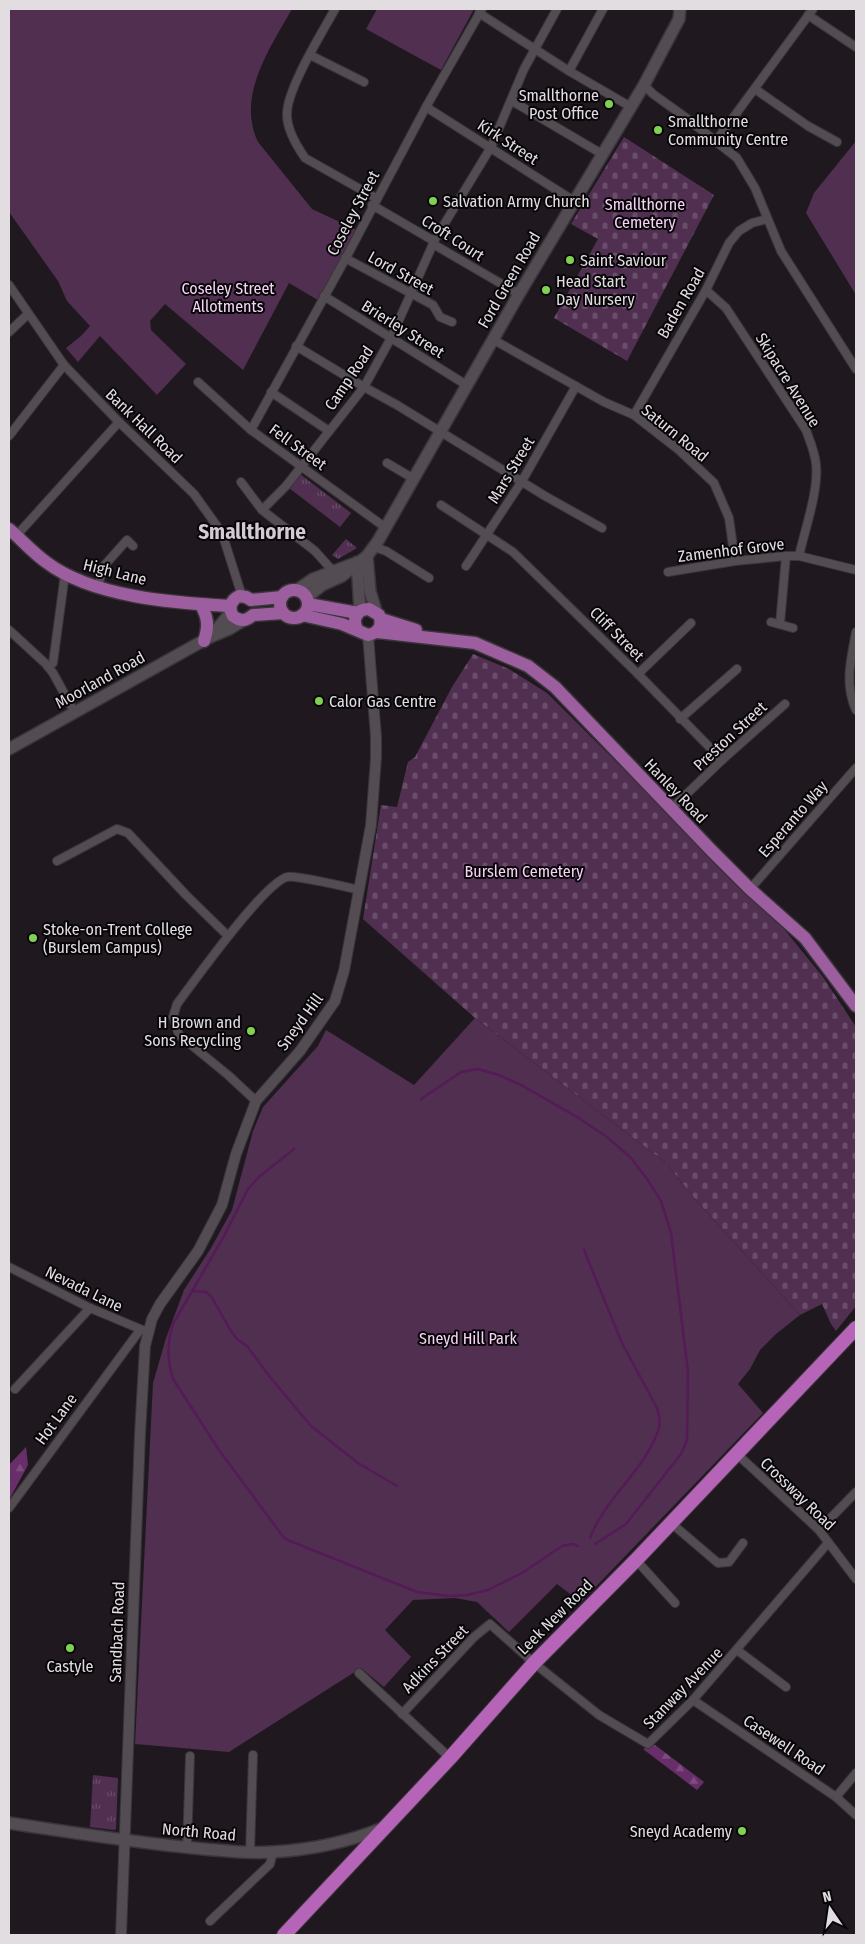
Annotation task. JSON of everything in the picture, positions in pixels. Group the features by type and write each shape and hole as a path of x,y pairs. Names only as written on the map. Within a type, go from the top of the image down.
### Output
{"highway":[{"name":"Leek New Road","path":"284,1935 450,1758 534,1663 636,1560 856,1328"}],"main road":[{"name":"Ford Green Road","path":"303,602 322,585 342,576 366,555 386,528 519,294 644,85 671,34 678,19 680,9"},
{"name":"High Lane","path":"13,532 46,563 83,583 177,603 231,609"},
{"path":"282,597 235,598 231,609 238,620 283,613 291,618 303,602 313,579 366,555"},
{"path":"366,555 359,612 354,621 372,625"},
{"path":"366,555 372,625"},
{"path":"283,613 280,603 282,597 288,591 303,602 342,624 372,625"},
{"path":"247,598 254,606 248,617"},
{"path":"303,602 359,612 369,609 372,625"},
{"path":"201,605 208,624 206,639"},
{"name":"Moorland Road","path":"206,639 231,609"},
{"name":"Moorland Road","path":"9,748 206,639 229,630 248,617"},
{"name":"Hanley Road","path":"372,625 475,643 528,666 555,687 750,889 805,938 856,1006"},
{"name":"North Road","path":"9,1824 124,1840 250,1853 310,1848 366,1835 385,1828"}],"street":[{"name":"Croft Court","path":"335,9 290,94 287,106 286,116 292,136 305,158 434,243 519,294"},
{"name":"Camp Road","path":"262,510 301,467 364,387 391,338 434,243 492,147 524,69 557,9"},
{"path":"569,71 603,9"},
{"path":"480,11 569,71 631,107"},
{"name":"Coseley Street","path":"250,430 480,11"},
{"path":"716,141 811,12 856,47"},
{"path":"310,55 364,82"},
{"path":"644,85 653,94 737,158 756,188 780,251 856,369"},
{"path":"756,89 808,126 837,142"},
{"path":"512,102 602,154"},
{"name":"Kirk Street","path":"426,107 492,147 574,201"},
{"name":"Baden Road","path":"634,415 706,290 729,243 739,231 752,224 767,220"},
{"name":"Lord Street","path":"345,258 433,305 440,317 452,322"},
{"name":"Bank Hall Road","path":"9,285 64,365 119,422 194,494 222,533 247,598"},
{"name":"Skipacre Avenue","path":"706,290 726,308 806,430 816,463 816,478 799,556"},
{"name":"Brierley Street","path":"324,296 468,386"},
{"path":"9,332 28,314"},
{"name":"Lord Street","path":"435,324 440,317"},
{"name":"Saturn Road","path":"494,340 576,386 634,415 680,450 714,483 729,518 735,561"},
{"path":"296,346 602,528"},
{"path":"9,436 64,365"},
{"name":"Fell Street","path":"198,382 250,430 386,528"},
{"name":"Mars Street","path":"466,566 522,481 576,386"},
{"path":"271,392 329,431"},
{"path":"13,532 119,422"},
{"path":"389,468 414,479"},
{"path":"241,482 262,510 315,551 332,570"},
{"name":"Cliff Street","path":"441,505 510,550 638,674 722,760"},
{"path":"98,587 103,567 127,540 133,546"},
{"path":"366,555 386,551 429,578"},
{"path":"780,624 786,556"},
{"name":"Zamenhof Grove","path":"668,572 735,561 786,556 799,556 856,570"},
{"path":"48,667 53,663 65,574"},
{"path":"770,622 793,628"},
{"path":"638,674 691,623"},
{"name":"Sneyd Hill","path":"144,1331 160,1304 198,1251 222,1206 236,1154 256,1101 300,1051 335,1002 344,971 371,825 376,758 372,625"},
{"path":"9,630 48,667 75,712"},
{"path":"856,632 849,673 849,690 856,710"},
{"path":"680,719 737,669"},
{"name":"Preston Street","path":"671,809 785,704"},
{"name":"Esperanto Way","path":"750,889 856,768"},
{"path":"57,861 117,828 128,833 186,895 228,936"},
{"path":"256,1101 228,1075 179,1035 174,1024 174,1010 228,936 276,883 289,877 359,890"},
{"name":"Nevada Lane","path":"9,1267 90,1308 144,1331"},
{"path":"15,1389 90,1308"},
{"name":"Sandbach Road","path":"121,1935 140,1424 145,1346 144,1331"},
{"name":"Hot Lane","path":"9,1508 126,1347 144,1331"},
{"path":"126,1347 132,1344 145,1346"},
{"name":"Crossway Road","path":"737,1454 819,1530 856,1579"},
{"path":"819,1530 856,1492"},
{"path":"672,1522 718,1563 728,1562 743,1543"},
{"name":"Stanway Avenue","path":"534,1663 599,1715 648,1744 693,1700 828,1543"},
{"path":"636,1560 675,1603"},
{"name":"Adkins Street","path":"402,1714 474,1637 490,1624 534,1663"},
{"path":"737,1650 786,1687"},
{"path":"359,1674 450,1758"},
{"name":"Casewell Road","path":"693,1700 836,1796 856,1815"},
{"path":"250,1853 253,1755"},
{"path":"187,1847 190,1756"},
{"path":"836,1796 856,1773"},
{"path":"210,1921 270,1864 272,1852"}],"green space":[{"name":"Coseley Street Allotments","path":"9,9 292,9 258,73 251,107 252,125 258,142 312,209 359,231 321,302 289,283 243,370 165,304 150,321 151,330 186,364 157,395 100,336 78,362 66,348 90,326 67,301 58,281 9,212"},
{"path":"377,9 474,9 441,70 366,29"},
{"name":"Smallthorne Cemetery","path":"624,137 714,195 627,361 554,318 598,239 571,224"},
{"path":"856,141 856,295 806,213 814,193"},
{"path":"300,474 351,513 340,527 289,488"},
{"path":"346,539 357,548 338,559 332,555"},
{"name":"Burslem Cemetery","path":"473,654 509,669 547,693 784,929 823,977 856,1027 856,1306 836,1331 822,1304 800,1315 695,1199 666,1163 475,1018 363,919 381,805 397,807 408,762 415,757 452,687"},
{"name":"Sneyd Hill Park","path":"475,1018 666,1163 695,1199 800,1315 776,1334 760,1350 750,1369 738,1384 763,1413 581,1602 557,1584 509,1632 477,1602 455,1598 413,1600 385,1630 411,1657 384,1687 361,1668 229,1752 135,1744 153,1383 166,1338 184,1290 211,1248 232,1210 253,1131 263,1107 318,1046 326,1030 414,1085"},
{"path":"26,1447 28,1465 9,1500 9,1465"},
{"path":"655,1745 704,1782 697,1790 643,1749"},
{"path":"93,1775 118,1778 116,1829 114,1830 90,1827"}],"waterway":[{"path":"421,1099 461,1072 478,1069 499,1075 521,1085 577,1117 607,1137 631,1158 661,1201 671,1233 688,1372 687,1440 681,1454 626,1524 595,1544"},
{"path":"294,1149 259,1177 248,1189 224,1236 173,1324 171,1331 168,1351 173,1379 219,1450 284,1538 417,1592 449,1596 467,1595 488,1590 522,1573 562,1546 572,1544 578,1546"},
{"path":"584,1250 622,1343 657,1408 660,1422 652,1445 644,1459 605,1510 590,1538"},
{"path":"193,1291 206,1292 211,1296 237,1339 247,1346 311,1426 358,1463 397,1486"}],"place":[{"name":"Smallthorne Post Office","path":"609,104"},
{"name":"Smallthorne Community Centre","path":"658,130"},
{"name":"Salvation Army Church","path":"433,201"},
{"name":"Saint Saviour","path":"570,260"},
{"name":"Head Start Day Nursery","path":"546,290"},
{"name":"Calor Gas Centre","path":"319,701"},
{"name":"Stoke-on-Trent College (Burslem Campus)","path":"33,938"},
{"name":"H Brown and Sons Recycling","path":"251,1031"},
{"name":"Castyle","path":"70,1648"},
{"name":"Sneyd Academy","path":"742,1831"}],"district":[{"name":"Smallthorne","path":"252,532"}]}
